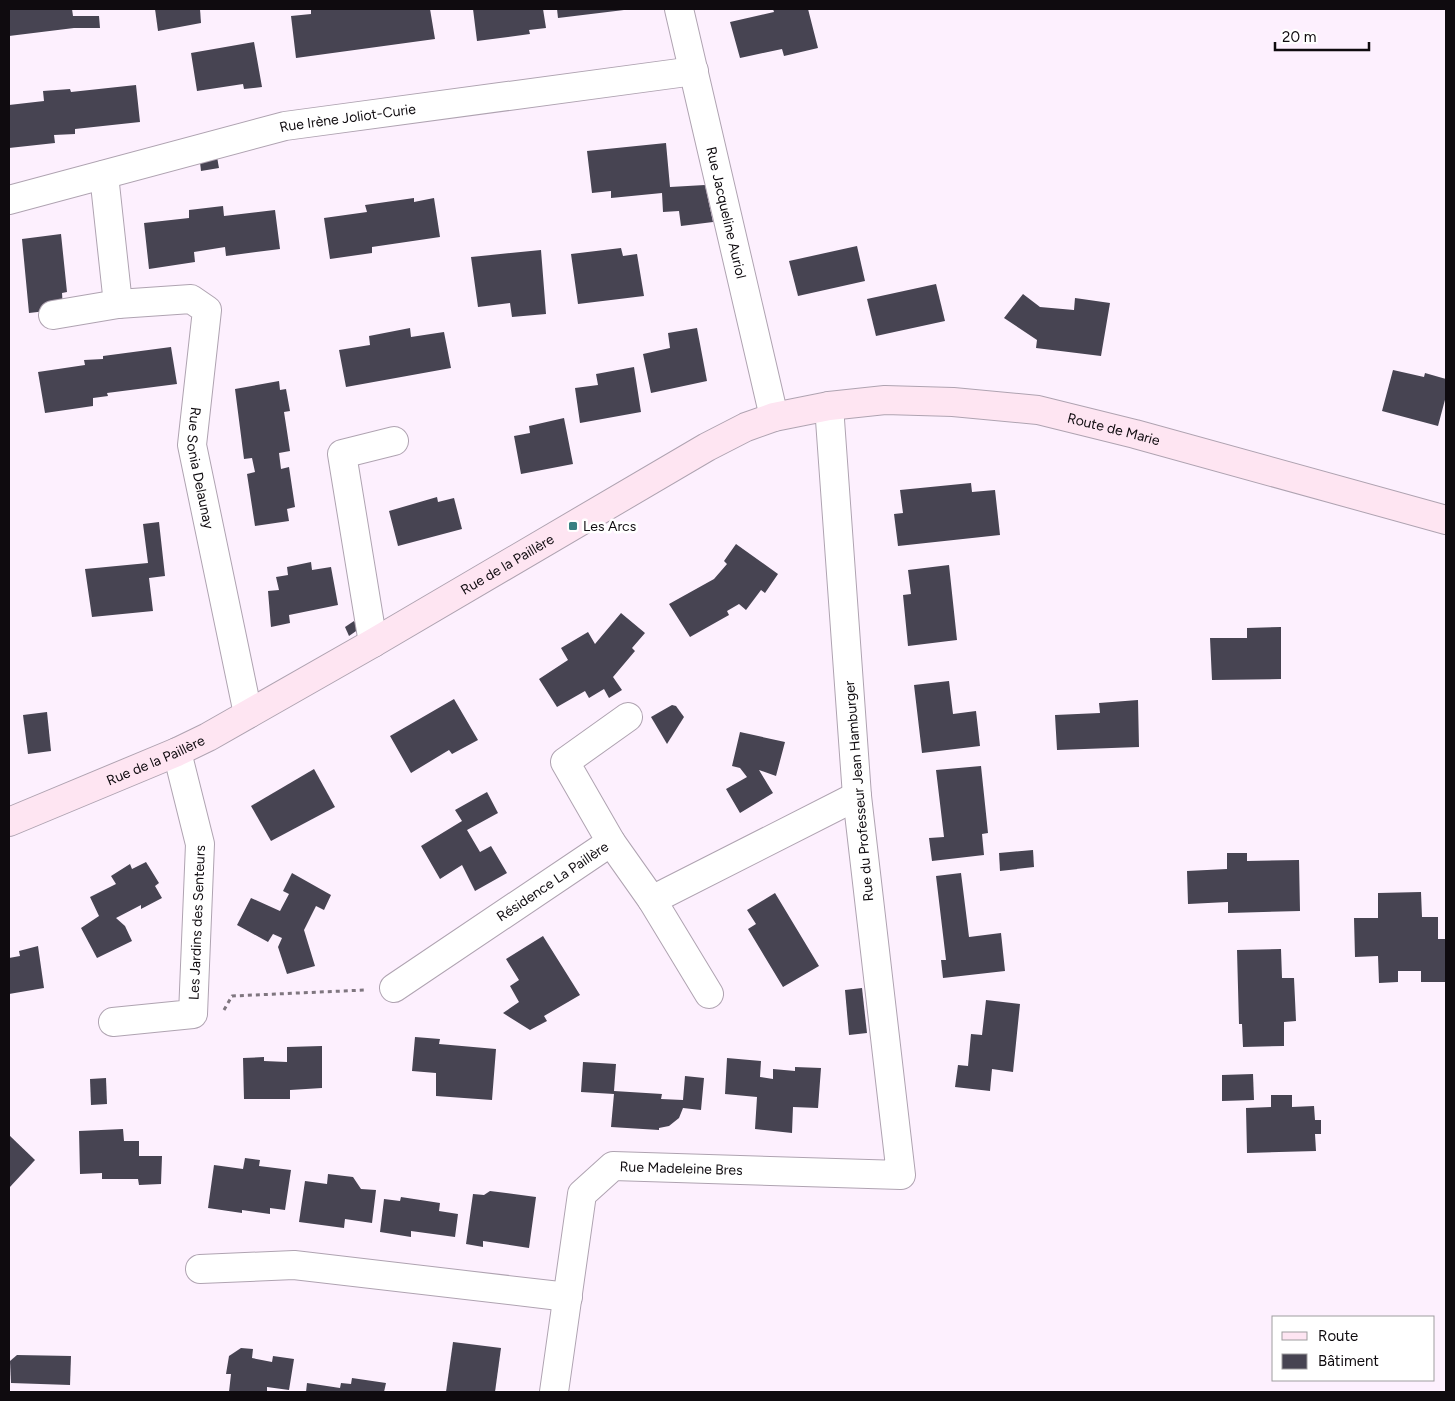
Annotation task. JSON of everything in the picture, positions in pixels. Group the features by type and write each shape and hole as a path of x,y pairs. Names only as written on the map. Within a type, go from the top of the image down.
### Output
{"street":[{"name":"Rue Jacqueline Auriol","path":"679,9 774,417"},
{"name":"Rue Irène Joliot-Curie","path":"9,200 285,126 694,71"},
{"path":"104,175 118,304"},
{"name":"Rue Sonia Delaunay","path":"54,315 118,304 191,299 207,310 192,445 248,714"},
{"name":"Route de Marie","path":"774,417 829,406 885,400 953,402 1038,410 1145,436 1446,520"},
{"name":"Rue du Professeur Jean Hamburger","path":"829,406 857,796 901,1175"},
{"name":"Rue de la Paillère","path":"9,822 177,752 374,644 707,447 746,427 774,417"},
{"path":"374,644 342,454 394,441"},
{"path":"611,842 565,762 628,717"},
{"name":"Les Jardins des Senteurs","path":"113,1022 193,1014 200,844 177,752"},
{"path":"652,900 857,796"},
{"name":"Résidence La Paillère","path":"394,988 611,842 652,900 709,994"},
{"name":"Rue Madeleine Bres","path":"554,1392 582,1194 613,1166 901,1175"},
{"path":"200,1269 294,1265 568,1297"}],"path":[{"path":"193,1014 221,1014 232,996 394,988"}],"building":[{"path":"9,9 72,9 73,16 99,16 100,28 74,28 9,36"},
{"path":"155,9 200,9 201,23 158,31"},
{"path":"430,9 435,39 296,58 291,16 311,14 311,10"},
{"path":"473,9 543,9 546,28 529,30 530,34 477,41"},
{"path":"557,9 624,9 624,10 558,18"},
{"path":"773,9 808,9 818,48 784,56 782,49 740,58 730,22 774,12"},
{"path":"254,42 262,87 244,89 243,84 197,91 191,53"},
{"path":"136,85 140,122 75,129 75,134 54,135 55,143 9,148 9,105 44,101 43,91 70,89 71,92"},
{"path":"666,143 670,187 705,185 713,222 681,226 679,211 663,212 662,193 611,198 611,191 592,193 587,151"},
{"path":"217,157 219,168 201,171 200,162"},
{"path":"414,198 414,202 434,198 440,237 372,247 372,253 330,259 324,218 367,212 365,205"},
{"path":"223,206 224,216 275,210 280,249 226,256 225,247 194,252 195,262 149,269 144,223 189,218 189,210"},
{"path":"61,234 67,292 62,293 63,309 29,313 22,239"},
{"path":"857,246 865,281 798,296 789,261"},
{"path":"621,248 623,256 637,254 644,296 578,304 571,254"},
{"path":"541,250 546,314 512,317 510,303 478,307 471,257"},
{"path":"936,284 945,321 876,336 867,299"},
{"path":"1023,294 1040,307 1074,310 1075,298 1110,303 1101,356 1036,348 1037,340 1004,318"},
{"path":"410,328 411,337 444,332 451,368 346,387 339,350 370,345 369,336"},
{"path":"697,328 707,381 651,393 643,354 670,348 668,333"},
{"path":"171,347 177,384 107,393 108,396 93,398 93,406 45,413 38,372 85,365 84,360 103,359 103,356"},
{"path":"634,367 641,412 580,423 575,388 598,385 596,374"},
{"path":"1393,370 1424,377 1425,373 1446,379 1446,396 1438,426 1382,411"},
{"path":"279,381 280,390 286,389 290,411 284,412 290,451 279,453 281,469 289,467 295,507 287,509 289,521 255,526 247,474 255,472 252,458 244,459 235,389"},
{"path":"564,418 573,464 521,474 514,436 530,433 529,426"},
{"path":"971,483 972,492 995,490 1000,535 898,546 894,514 903,513 900,490"},
{"path":"437,497 438,502 454,498 462,529 398,546 389,511"},
{"path":"159,522 165,576 149,578 153,611 92,617 85,569 148,563 143,524"},
{"path":"736,544 778,574 765,593 761,590 746,610 739,604 727,611 729,615 690,637 669,604 714,579 727,564 724,561"},
{"path":"311,562 312,570 331,567 338,605 289,615 290,623 271,627 268,591 279,590 276,577 288,575 287,567"},
{"path":"949,565 957,640 908,646 903,595 911,594 908,570"},
{"path":"621,613 645,633 632,648 635,651 613,677 622,690 609,698 604,689 589,698 585,691 557,707 539,679 568,660 561,648 588,632 595,644"},
{"path":"354,621 359,629 349,636 345,627"},
{"path":"1281,627 1281,679 1212,680 1210,638 1247,638 1247,628"},
{"path":"949,681 953,714 976,711 980,746 922,753 914,685"},
{"path":"454,699 478,740 452,754 449,750 411,773 390,736"},
{"path":"1138,700 1139,747 1057,750 1055,715 1100,713 1099,703"},
{"path":"672,705 676,706 684,717 667,744 651,717"},
{"path":"47,712 51,751 28,754 23,715"},
{"path":"740,732 785,742 776,776 759,770 773,793 740,813 726,789 747,777 740,768 732,766"},
{"path":"981,766 988,833 982,834 984,855 932,861 929,838 944,837 936,770"},
{"path":"314,769 335,807 271,841 251,806"},
{"path":"487,792 498,813 467,830 480,852 491,846 507,873 475,891 462,865 440,879 421,846 462,821 455,810"},
{"path":"1033,850 1034,867 1000,871 999,853"},
{"path":"1227,853 1247,853 1247,861 1299,860 1300,911 1228,913 1228,902 1188,904 1187,871 1227,869"},
{"path":"146,862 159,883 155,886 162,898 141,909 141,905 116,918 125,926 132,941 97,958 81,928 99,916 90,897 116,884 111,876 130,864 132,869"},
{"path":"292,873 331,895 324,910 316,906 304,930 315,966 287,974 278,947 282,938 273,934 268,942 237,925 251,898 280,911 289,894 283,891"},
{"path":"961,873 969,937 1001,933 1005,971 943,978 941,960 946,960 936,876"},
{"path":"1421,892 1422,917 1438,917 1438,939 1446,939 1446,982 1421,982 1421,971 1398,971 1398,982 1379,983 1378,956 1355,957 1354,918 1378,918 1378,893"},
{"path":"775,893 819,966 783,987 748,929 756,924 747,910"},
{"path":"543,936 580,995 544,1016 547,1021 530,1030 503,1013 519,1002 510,986 519,980 506,959"},
{"path":"38,946 44,988 9,994 9,958 20,956 19,951"},
{"path":"1281,949 1282,978 1294,978 1296,1021 1284,1022 1284,1046 1243,1047 1242,1024 1239,1024 1237,950"},
{"path":"862,988 867,1033 849,1035 845,990"},
{"path":"986,1000 1020,1004 1013,1072 992,1069 990,1091 955,1087 958,1065 968,1066 971,1034 982,1035"},
{"path":"415,1037 440,1039 439,1044 496,1049 492,1100 436,1096 436,1073 412,1071"},
{"path":"322,1046 322,1088 290,1090 290,1099 244,1099 243,1058 264,1057 264,1061 287,1062 287,1047"},
{"path":"727,1058 761,1061 760,1077 773,1079 773,1069 795,1071 795,1067 821,1068 818,1108 793,1107 792,1133 755,1129 757,1097 725,1094"},
{"path":"583,1062 616,1064 614,1091 662,1094 661,1099 683,1100 685,1076 704,1078 701,1110 683,1108 679,1118 669,1126 659,1128 659,1130 611,1127 614,1094 581,1092"},
{"path":"1253,1074 1254,1100 1222,1101 1222,1075"},
{"path":"106,1078 107,1104 91,1105 90,1079"},
{"path":"1271,1095 1292,1095 1292,1107 1314,1106 1315,1120 1321,1120 1321,1134 1315,1134 1316,1151 1247,1153 1246,1108 1271,1107"},
{"path":"123,1129 124,1141 139,1141 139,1156 162,1156 161,1184 139,1185 138,1179 102,1179 102,1173 80,1174 79,1131"},
{"path":"9,1135 35,1160 9,1188"},
{"path":"245,1158 260,1160 259,1166 291,1170 285,1210 270,1208 270,1214 242,1210 242,1213 208,1208 214,1165 243,1169"},
{"path":"328,1174 353,1177 361,1189 376,1190 372,1223 345,1219 344,1228 299,1222 305,1181 327,1184"},
{"path":"490,1191 536,1197 529,1248 483,1241 483,1247 466,1244 473,1194 484,1195"},
{"path":"401,1197 440,1203 439,1211 458,1214 455,1237 411,1231 411,1237 380,1232 384,1199 400,1201"},
{"path":"453,1342 501,1348 495,1392 446,1392"},
{"path":"241,1348 253,1349 252,1358 272,1362 273,1356 294,1359 289,1390 267,1387 267,1392 229,1392 231,1374 226,1374 229,1356"},
{"path":"17,1355 71,1356 70,1385 11,1383 10,1361"},
{"path":"352,1378 386,1383 384,1392 306,1392 307,1383 340,1388 341,1383 351,1384"}],"place":[{"name":"Les Arcs","path":"573,526"}]}
